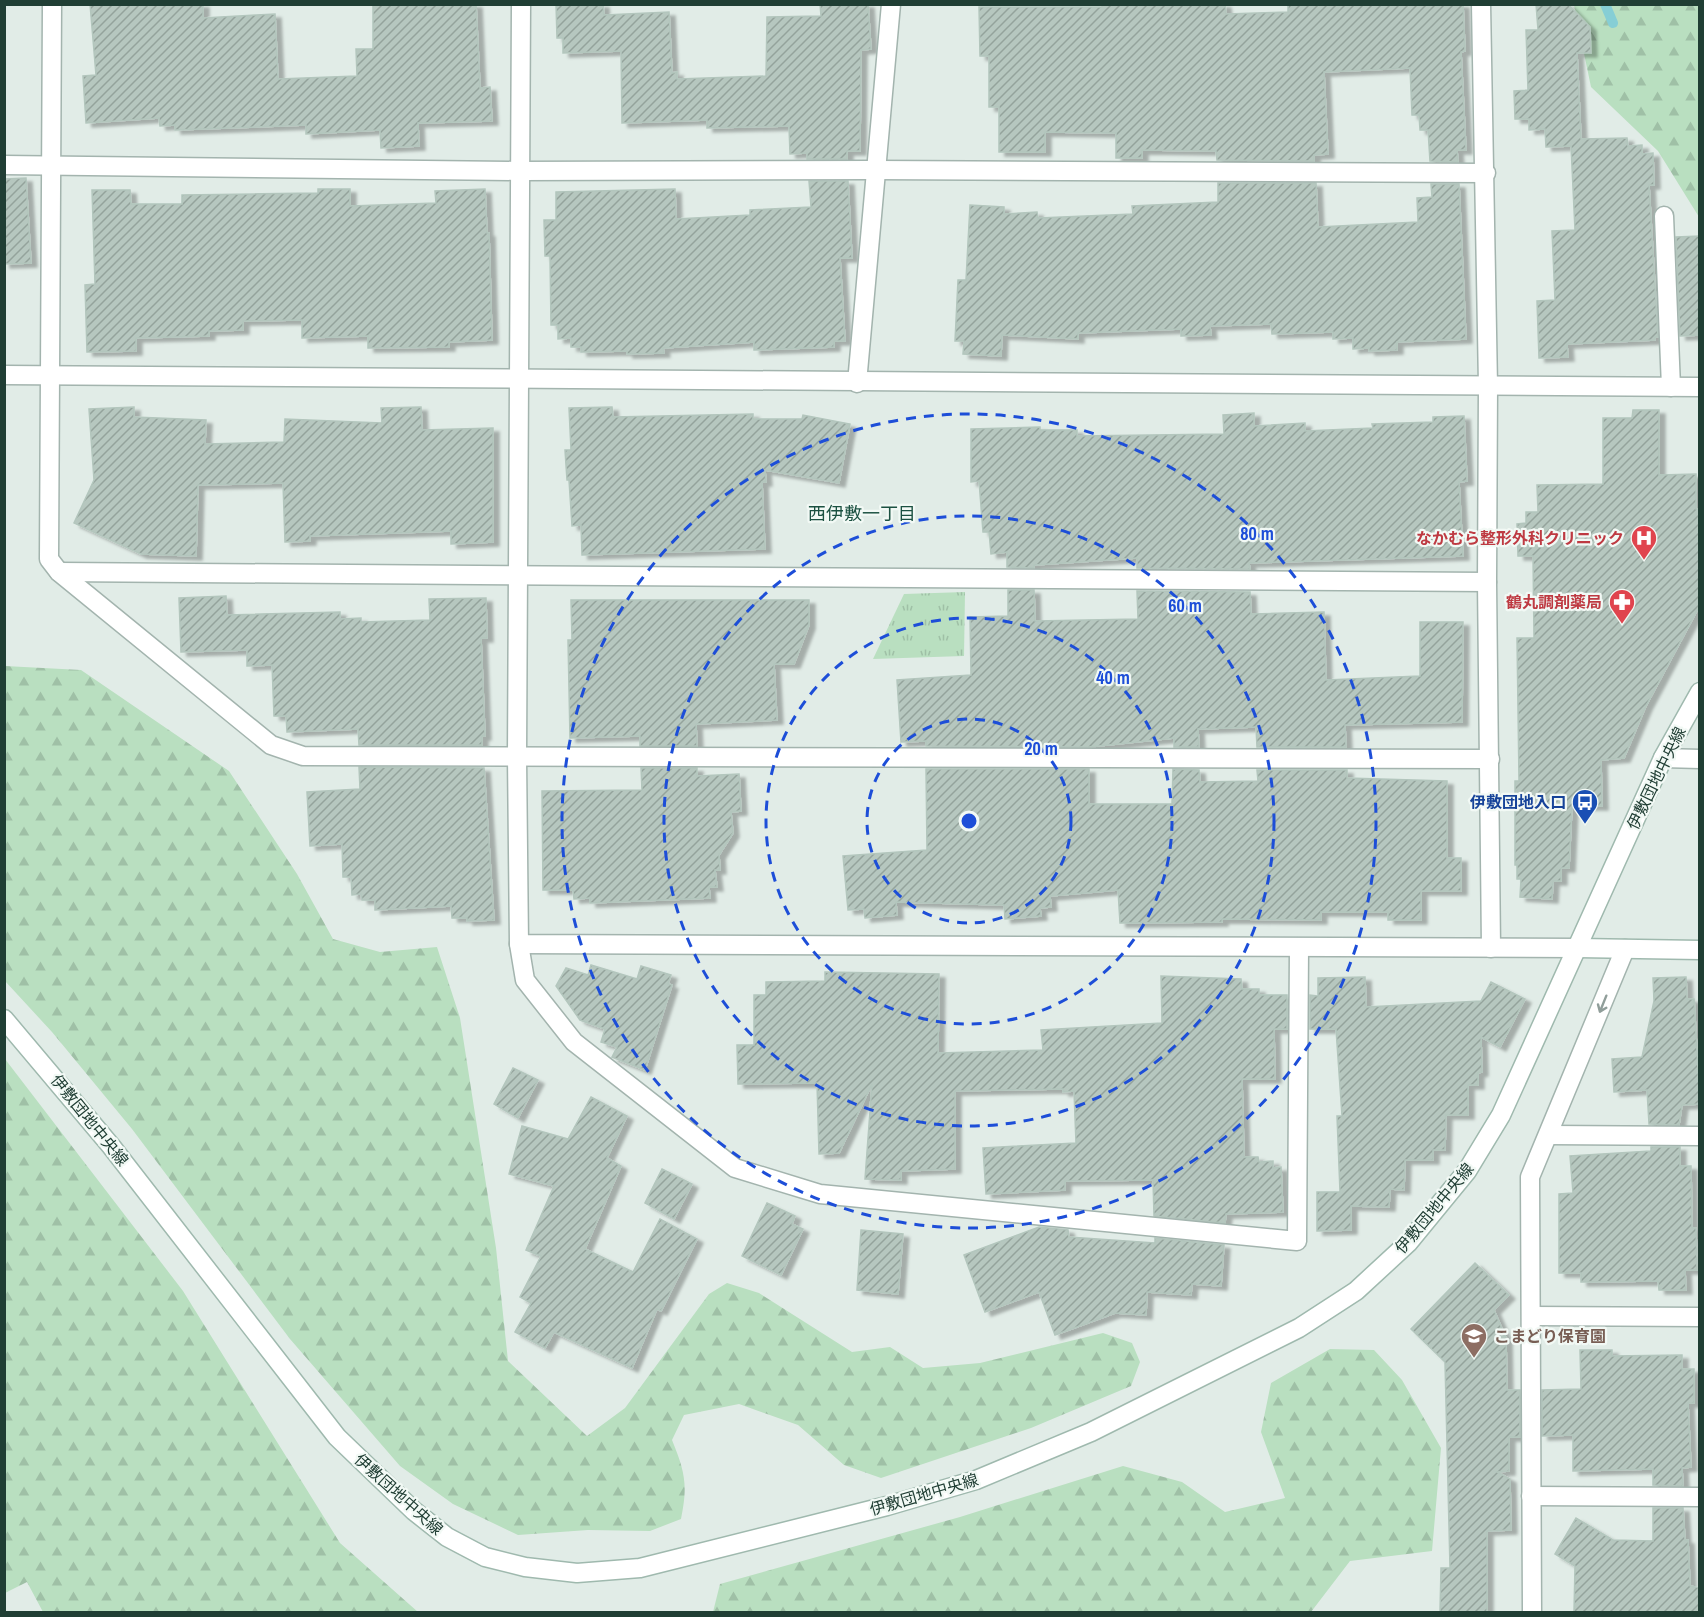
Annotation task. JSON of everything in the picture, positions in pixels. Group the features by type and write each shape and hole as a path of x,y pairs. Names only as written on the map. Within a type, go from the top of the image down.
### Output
{"street":[{"path":"52,4 49,559 59,572 270,745 303,756 1490,759"},
{"path":"521,4 517,757 519,945 525,980 574,1042 735,1168 820,1194 1297,1241 1299,948"},
{"path":"857,383 891,4"},
{"path":"1481,4 1486,173 1491,948"},
{"path":"4,165 520,171 1486,173"},
{"path":"1664,216 1671,387"},
{"path":"4,375 857,383 1700,387"},
{"path":"59,572 1487,582"},
{"name":"伊敷団地中央線","path":"4,1019 111,1146 337,1437 414,1511 447,1537 485,1557 525,1567 577,1574 640,1568 701,1555 976,1480 1091,1432 1299,1328 1356,1291 1408,1243 1467,1171 1501,1115 1663,758 1700,692"},
{"path":"1663,758 1700,759"},
{"path":"519,945 760,943 1578,948 1700,951"},
{"path":"1532,1612 1530,1177 1625,950"},
{"path":"1549,1135 1700,1136"},
{"path":"1532,1316 1700,1317"},
{"path":"1531,1496 1700,1497"}],"green space":[{"path":"1574,5 1699,5 1699,217 1658,151 1591,87"},
{"path":"965,592 964,656 873,659 904,594"},
{"path":"5,666 81,670 229,771 297,874 333,939 380,952 437,947 460,1018 496,1248 508,1361 587,1436 625,1408 709,1294 727,1283 759,1293 852,1352 890,1347 923,1368 980,1363 1103,1333 1132,1343 1140,1362 1131,1386 1031,1428 881,1478 844,1465 798,1425 739,1404 684,1415 672,1440 684,1479 681,1519 650,1531 588,1530 518,1535 453,1504 400,1466 290,1339 132,1129 52,1032 5,981"},
{"path":"5,1059 183,1291 340,1543 418,1612 43,1612 27,1582 5,1593"},
{"path":"1330,1349 1374,1350 1402,1380 1441,1448 1432,1551 1350,1561 1311,1612 713,1612 720,1584 960,1517 1123,1466 1182,1482 1225,1512 1285,1498 1261,1432 1271,1383"}],"building":[{"path":"90,4 203,4 203,18 275,14 278,79 357,76 356,49 373,49 373,4 476,4 480,88 490,87 492,121 418,123 419,146 381,148 380,130 306,134 306,125 175,130 175,125 160,126 159,118 86,123 83,76 96,75"},
{"path":"556,4 603,4 604,15 669,12 672,73 677,72 677,79 766,76 767,17 821,16 820,4 868,4 871,49 861,50 860,151 847,151 847,159 807,159 807,153 790,154 789,126 707,128 707,120 622,123 621,51 563,53 563,38 557,38"},
{"path":"1102,4 1225,4 1226,14 1288,12 1288,4 1463,4 1465,51 1461,52 1466,150 1457,150 1458,162 1430,161 1428,130 1420,130 1419,115 1412,115 1410,68 1324,72 1328,154 1314,155 1314,161 1217,160 1216,151 1142,150 1142,158 1116,158 1116,133 1045,132 1045,152 999,152 999,107 989,107 989,56 980,56 979,7 1102,7"},
{"path":"1536,4 1568,4 1590,27 1591,53 1577,53 1581,139 1627,138 1628,146 1642,145 1642,154 1653,153 1654,185 1649,185 1658,337 1655,337 1655,340 1567,344 1568,357 1539,358 1537,301 1555,300 1552,231 1575,230 1571,146 1546,147 1545,129 1529,130 1529,119 1515,119 1514,91 1528,90 1526,30 1538,30"},
{"path":"26,178 31,263 4,264 4,179"},
{"path":"809,181 848,181 852,258 840,258 845,341 834,341 834,347 754,350 754,342 663,348 664,353 627,354 627,351 581,352 581,347 571,347 571,338 558,339 558,325 551,325 550,256 545,256 544,220 556,220 556,192 675,189 676,219 750,215 750,210 811,207"},
{"path":"1218,183 1316,183 1318,227 1418,222 1417,198 1432,197 1431,184 1459,184 1466,339 1397,342 1397,350 1369,351 1369,348 1353,349 1353,338 1333,339 1333,332 1272,334 1271,324 1210,326 1211,335 1181,336 1181,329 1078,333 1078,339 1002,335 1001,356 963,354 964,341 955,341 958,280 966,280 970,205 1004,207 1004,214 1037,212 1038,218 1133,214 1132,206 1218,202"},
{"path":"318,189 350,189 350,206 436,203 435,191 485,189 487,233 489,233 492,340 449,342 449,347 368,348 368,336 302,338 302,320 243,321 243,330 209,331 209,336 136,338 136,351 87,352 85,285 95,284 92,190 130,190 131,204 182,204 182,195 318,193"},
{"path":"1700,236 1700,335 1680,336 1676,237"},
{"path":"134,407 134,417 206,420 205,444 284,442 285,419 382,423 381,408 421,407 422,430 493,428 493,542 451,544 451,531 310,536 310,541 285,542 283,483 198,485 196,556 141,554 74,523 94,480 89,409"},
{"path":"612,407 613,417 753,414 753,419 802,419 803,415 850,424 839,483 765,470 766,482 762,482 765,549 582,555 581,525 572,526 569,480 567,480 565,450 571,450 569,408"},
{"path":"1633,410 1659,410 1659,475 1696,474 1696,509 1700,509 1700,605 1646,706 1624,758 1601,760 1602,806 1572,806 1569,868 1561,868 1561,881 1553,881 1552,899 1520,897 1521,879 1517,879 1517,865 1515,865 1515,781 1519,781 1517,638 1534,638 1533,556 1518,556 1517,524 1526,523 1526,512 1538,512 1537,485 1603,484 1603,418 1632,418"},
{"path":"1254,413 1254,426 1305,423 1305,431 1373,428 1372,424 1433,422 1433,417 1464,416 1467,481 1459,482 1463,556 1249,563 1250,569 1137,568 1137,558 1034,565 1034,568 1007,567 1007,552 991,554 989,532 983,532 979,481 971,482 971,429 1040,427 1040,430 1077,430 1077,436 1224,434 1223,415"},
{"path":"1008,590 1034,590 1035,621 1138,619 1137,591 1250,592 1251,614 1324,612 1326,680 1420,676 1420,622 1463,622 1462,722 1345,725 1346,747 1257,747 1256,727 1198,729 1199,747 1174,747 1174,738 1089,747 926,746 926,741 901,742 897,680 971,675 970,617 1008,616"},
{"path":"226,596 227,615 340,612 340,619 361,618 361,622 430,620 429,599 486,598 487,638 481,638 485,736 482,736 482,745 359,745 358,729 287,732 286,716 274,716 272,665 247,666 247,650 181,652 179,598"},
{"path":"571,600 809,600 809,625 794,664 774,664 777,720 696,724 697,746 640,746 640,736 570,738 568,640 572,640"},
{"path":"359,767 484,768 494,920 467,921 467,918 452,918 451,906 375,910 375,900 362,900 361,894 352,895 351,877 343,877 342,844 310,846 307,792 360,789"},
{"path":"641,768 697,768 697,776 739,774 741,811 731,812 733,833 719,855 720,870 715,870 717,887 709,887 710,898 590,903 590,898 574,899 573,890 543,890 542,791 642,790"},
{"path":"926,769 1089,769 1089,804 1172,804 1173,769 1199,770 1200,782 1258,781 1257,770 1347,770 1347,778 1447,781 1447,858 1461,858 1461,891 1421,891 1421,920 1388,920 1388,912 1321,912 1321,920 1222,919 1222,922 1120,923 1118,890 1050,896 1051,907 1040,908 1041,916 1005,919 1004,905 896,902 897,915 865,918 864,909 848,910 843,856 927,850"},
{"path":"591,965 637,979 641,966 671,975 668,984 672,985 645,1070 612,1057 617,1047 601,1042 605,1029 580,1020 556,986 566,968 588,975"},
{"path":"825,972 939,974 938,1053 1043,1050 1041,1030 1162,1023 1161,976 1241,979 1242,989 1259,989 1259,995 1287,995 1287,1029 1274,1029 1275,1079 1242,1079 1244,1157 1258,1157 1259,1162 1273,1161 1273,1168 1281,1167 1283,1212 1226,1214 1225,1223 1154,1216 1153,1180 1065,1181 1065,1190 986,1194 983,1148 1076,1143 1074,1091 1063,1092 1063,1089 955,1091 955,1169 901,1171 901,1180 865,1179 872,1084 839,1153 819,1154 817,1083 738,1084 737,1045 754,1045 754,995 766,995 766,982 825,981"},
{"path":"1365,977 1366,1007 1481,1001 1491,982 1525,999 1500,1047 1481,1037 1482,1072 1478,1073 1478,1085 1468,1085 1468,1115 1446,1115 1445,1150 1433,1150 1433,1160 1405,1160 1404,1190 1390,1189 1389,1207 1351,1206 1351,1230 1317,1231 1317,1192 1340,1192 1337,1116 1342,1116 1336,1029 1310,1029 1310,995 1318,996 1318,978"},
{"path":"1686,977 1687,999 1694,999 1700,1104 1682,1105 1679,1125 1649,1124 1647,1090 1614,1092 1612,1059 1642,1057 1654,1001 1653,978"},
{"path":"513,1068 538,1080 518,1118 494,1104"},
{"path":"591,1097 627,1116 607,1158 621,1166 585,1249 633,1272 660,1219 697,1239 661,1311 657,1309 632,1368 554,1332 545,1348 515,1332 531,1303 520,1297 541,1256 526,1250 554,1186 509,1174 522,1126 568,1139"},
{"path":"1651,1147 1680,1147 1680,1166 1691,1166 1692,1228 1696,1228 1697,1270 1685,1270 1686,1290 1659,1290 1658,1281 1581,1282 1581,1273 1559,1273 1559,1194 1573,1193 1570,1156 1651,1151"},
{"path":"662,1169 692,1184 674,1219 645,1203"},
{"path":"767,1203 795,1216 792,1224 803,1229 781,1275 742,1256"},
{"path":"1039,1227 1068,1230 1069,1237 1155,1243 1155,1238 1224,1245 1221,1286 1192,1284 1191,1295 1147,1292 1146,1315 1115,1313 1055,1335 1039,1292 985,1312 964,1255"},
{"path":"861,1230 903,1234 898,1294 857,1290"},
{"path":"1475,1263 1509,1295 1494,1310 1506,1338 1507,1390 1520,1390 1520,1437 1509,1437 1509,1471 1497,1472 1510,1479 1511,1530 1487,1531 1487,1612 1440,1612 1441,1568 1450,1568 1445,1362 1411,1329"},
{"path":"1580,1350 1612,1350 1612,1356 1682,1355 1682,1369 1694,1369 1694,1403 1688,1403 1691,1467 1682,1468 1683,1486 1653,1485 1653,1469 1573,1471 1573,1435 1542,1436 1542,1390 1581,1389"},
{"path":"1653,1508 1683,1508 1685,1540 1688,1540 1690,1586 1700,1588 1700,1612 1574,1612 1575,1566 1555,1554 1576,1518 1613,1540 1653,1541"}],"waterway":[{"path":"1605,4 1613,23"}],"place":[{"name":"なかむら整形外科クリニック","path":"1644,561"},
{"name":"鶴丸調剤薬局","path":"1622,625"},
{"name":"伊敷団地入口","path":"1585,825"},
{"name":"こまどり保育園","path":"1474,1359"}],"district":[{"name":"西伊敷一丁目","path":"862,513"}]}
